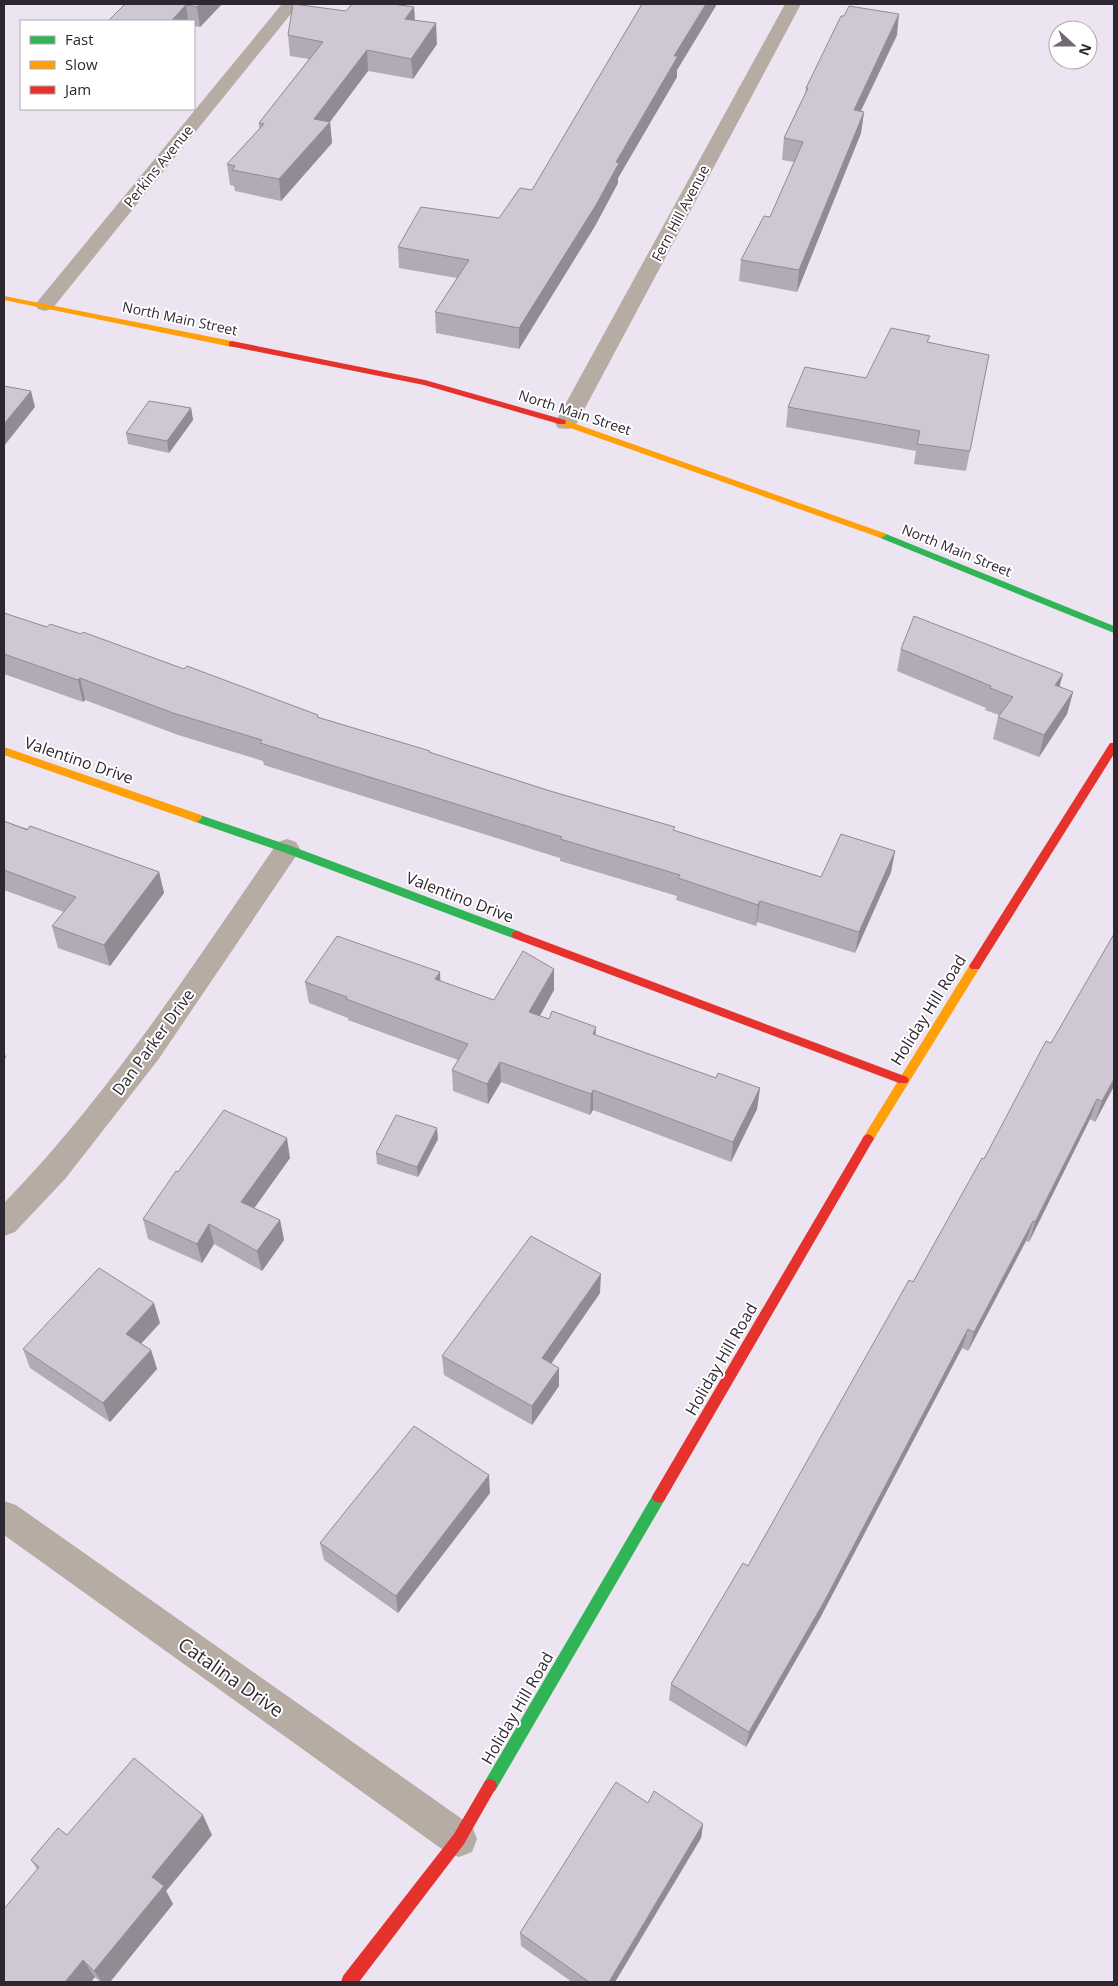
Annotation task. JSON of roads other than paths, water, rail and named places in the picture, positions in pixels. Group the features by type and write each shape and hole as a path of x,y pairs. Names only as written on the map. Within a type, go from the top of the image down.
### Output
{"street":[{"name":"Perkins Avenue","path":"45,305 291,4"},
{"name":"Fern Hill Avenue","path":"566,423 793,4"},
{"name":"North Main Street","path":"4,298 425,383 566,423 868,530 1114,630"},
{"name":"Holiday Hill Road","path":"349,1982 459,1839 903,1080 1114,746"},
{"name":"Valentino Drive","path":"4,751 287,849 903,1080"},
{"name":"Dan Parker Drive","path":"4,1222 56,1170 148,1052 287,849"},
{"name":"Catalina Drive","path":"4,1516 459,1839"}]}
